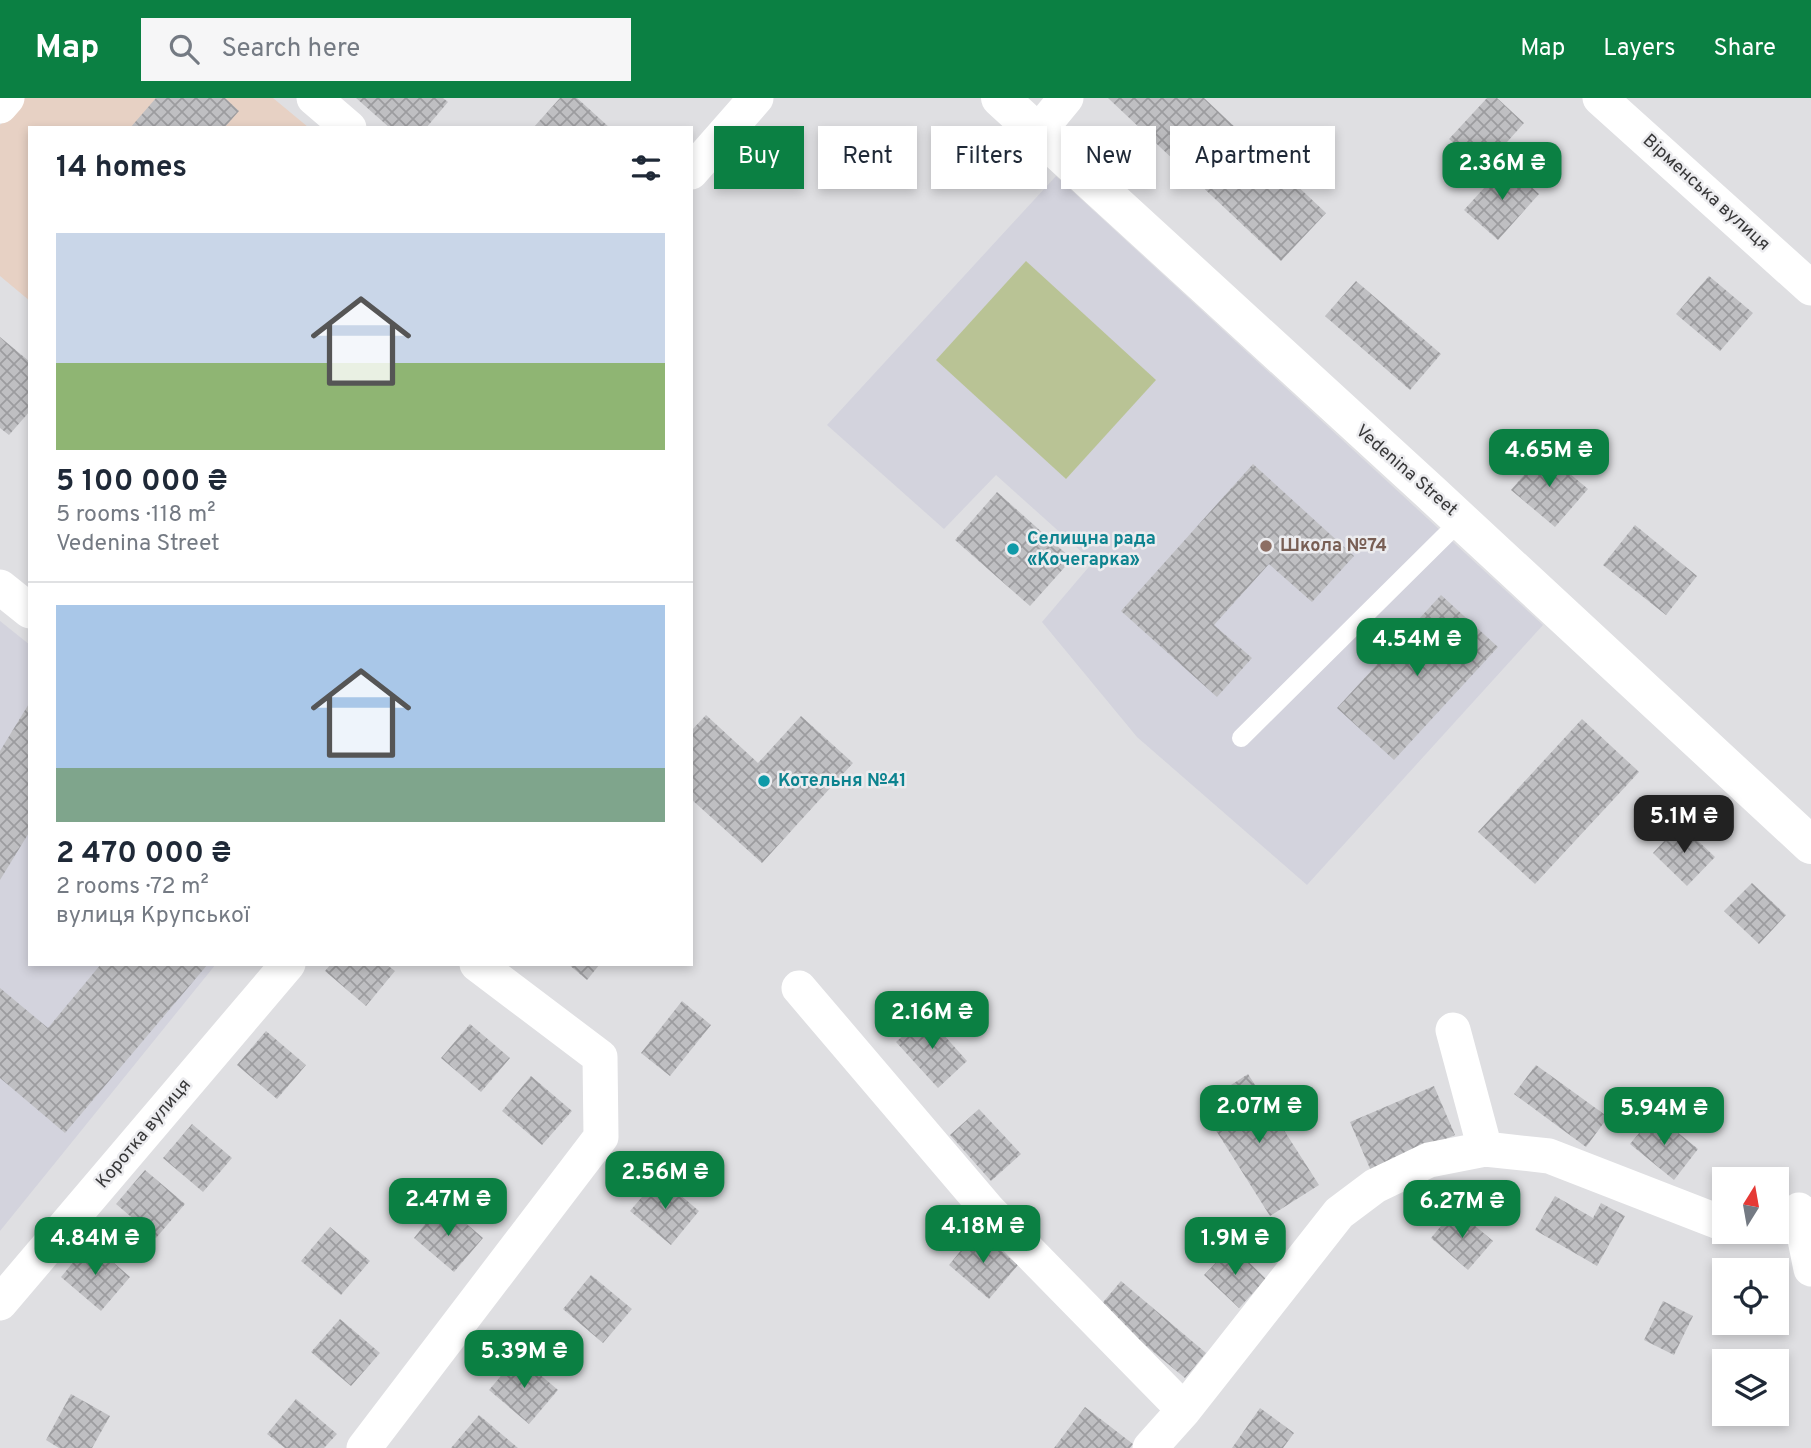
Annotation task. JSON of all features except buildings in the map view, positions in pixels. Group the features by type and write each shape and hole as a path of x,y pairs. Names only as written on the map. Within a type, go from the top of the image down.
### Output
{"street":[{"path":"0,106 7,98"},
{"path":"314,98 347,126"},
{"path":"693,170 755,98"},
{"name":"Vedenina Street","path":"1000,98 1031,126"},
{"path":"1043,126 1066,98"},
{"name":"Вірменська вулиця","path":"1600,98 1811,288"},
{"name":"Vedenina Street","path":"1047,140 1382,451 1462,519 1811,845"},
{"path":"0,587 28,609"},
{"name":"Коротка вулиця","path":"0,1303 286,966"},
{"path":"364,1448 601,1137 600,1057 480,966"},
{"path":"799,988 989,1211 1184,1410"},
{"path":"1453,1030 1485,1149"},
{"path":"1161,1444 1184,1410 1339,1213 1375,1186 1429,1160 1485,1149 1549,1156 1712,1219"},
{"path":"1800,1216 1811,1269"}],"lane":[{"path":"1241,738 1462,519"}],"shaded area":[{"path":"25,98 273,98 307,126 28,126 28,299 0,276 0,125"},
{"name":"Школа №74","path":"1056,176 1061,181 1061,189 1070,189 1543,625 1307,885 1137,737 1042,622 1093,562 996,475 944,529 827,425 1044,189 1047,189"},
{"path":"0,621 28,643 28,966 214,966 0,1231"}],"green space":[{"path":"1026,261 1156,380 1066,479 936,360"}],"place":[{"name":"Школа №74","path":"1266,546"},
{"name":"Селищна рада «Кочегарка»","path":"1013,549"},
{"name":"Котельня №41","path":"764,781"}]}
